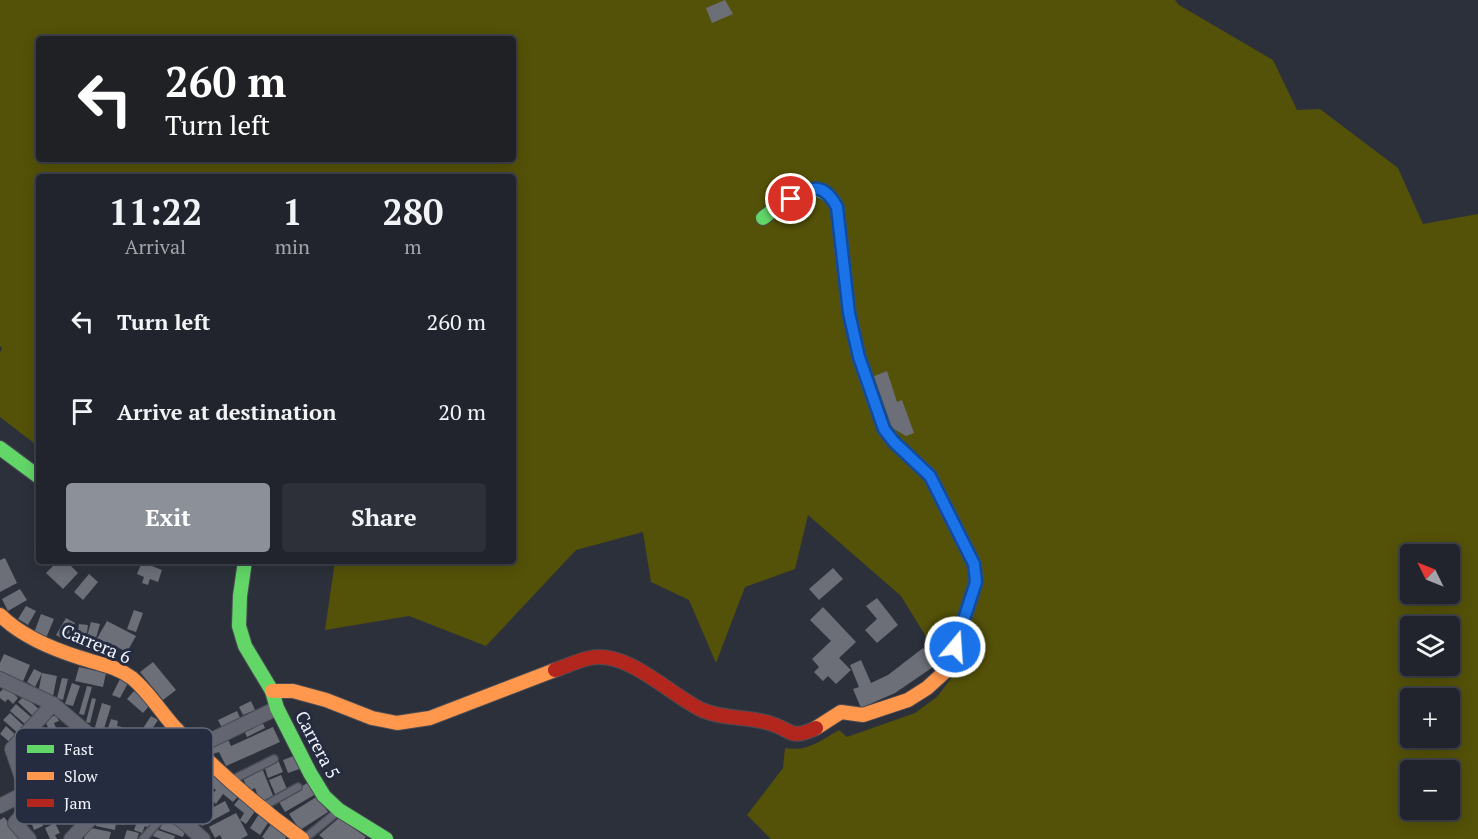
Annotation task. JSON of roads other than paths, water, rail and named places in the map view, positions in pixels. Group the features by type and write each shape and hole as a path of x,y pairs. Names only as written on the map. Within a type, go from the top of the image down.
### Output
{"street":[{"path":"272,690 293,691 326,700 372,718 397,723 430,718 592,657 617,660 642,671 700,709 725,718 770,723 789,734 801,734 814,729 841,712 863,715 908,699 927,688 948,669 976,582 974,564 930,476 894,442 884,429 859,357 849,313 837,207 831,195 819,188 807,189 763,218"},
{"path":"0,448 36,475"},
{"name":"Carrera 5","path":"245,564 239,626 245,646 272,690 277,708 309,773 324,796 339,810 386,839"},
{"name":"Carrera 6","path":"0,615 5,621 34,638 123,672 138,684 176,728"},
{"path":"0,679 54,704 82,728"},
{"path":"32,728 54,704"},
{"path":"213,739 277,708"},
{"name":"Carrera 6","path":"213,765 260,808 303,839"},
{"path":"0,806 15,802"},
{"path":"16,824 29,839"},
{"path":"70,839 85,824"},
{"path":"185,824 203,839"}],"lane":[{"path":"230,782 274,759"},
{"path":"260,808 298,787"},
{"path":"303,839 339,810"},
{"path":"143,839 156,824"}]}
